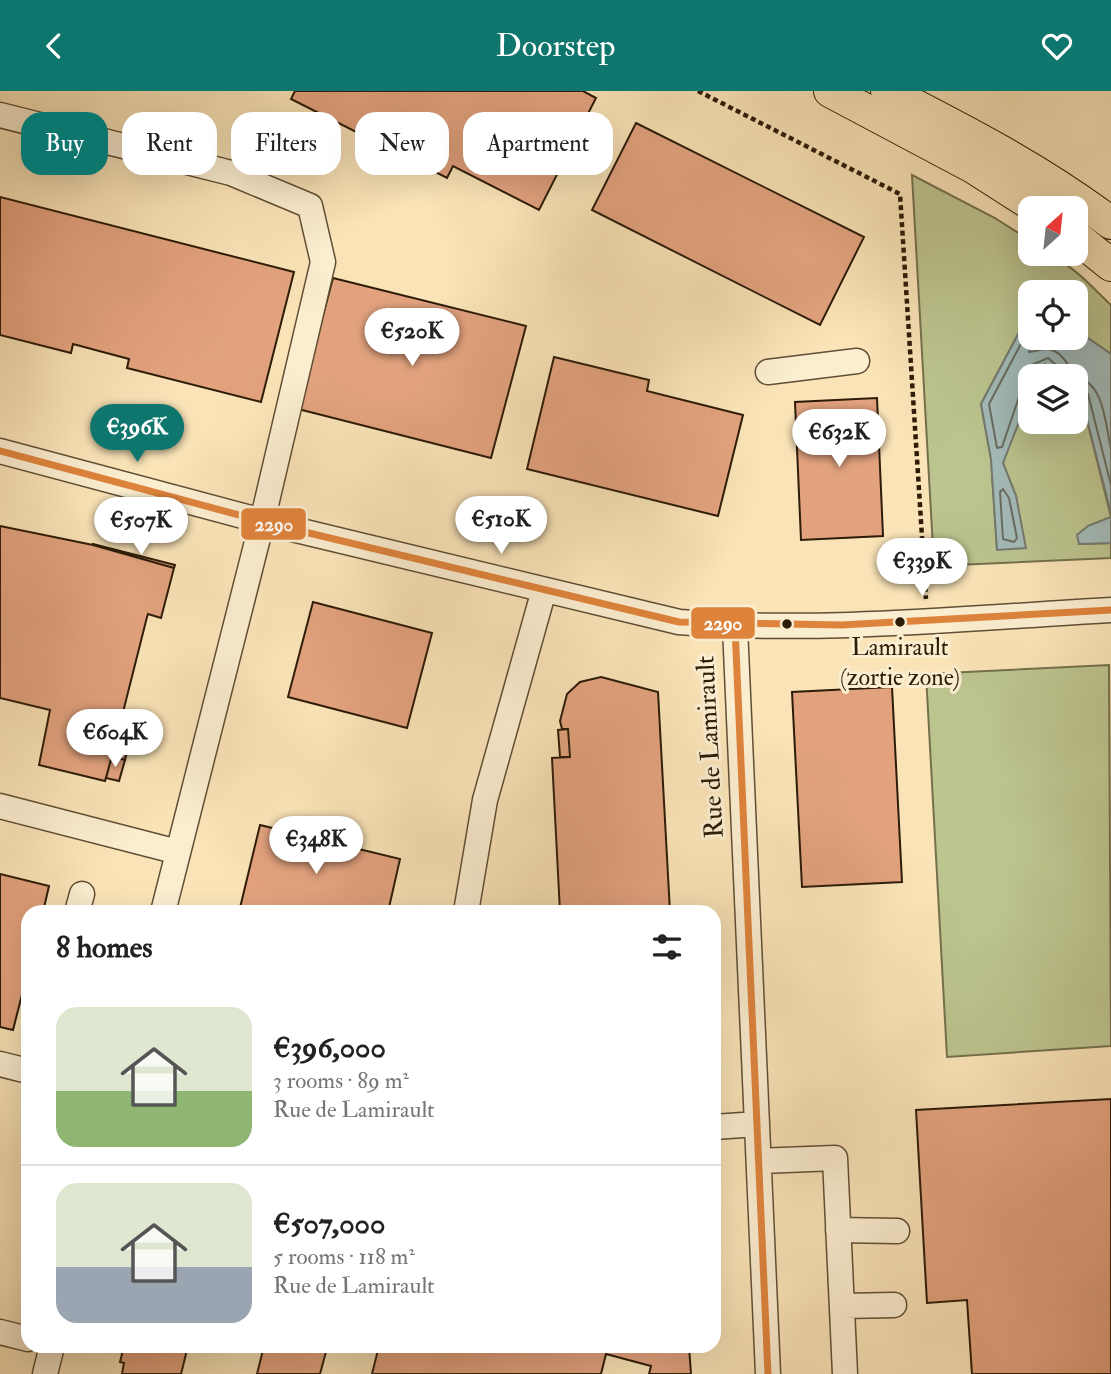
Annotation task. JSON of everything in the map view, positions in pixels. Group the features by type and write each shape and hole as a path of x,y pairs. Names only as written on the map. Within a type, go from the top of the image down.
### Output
{"main road":[{"path":"830,91 973,167 1018,196"},
{"path":"887,91 1039,172 1111,223"},
{"path":"1088,247 1111,265"}],"street":[{"path":"0,115 232,173 310,206 323,262 262,521 165,905"},
{"path":"768,372 857,361"},
{"name":"Rue de Lamirault","path":"0,451 262,521 544,590 679,622 735,627 768,1374"},
{"path":"467,905 485,800 544,590"},
{"path":"735,627 927,621 1111,610"},
{"path":"0,806 178,852"},
{"path":"0,1064 21,1069"},
{"path":"721,1127 757,1124"},
{"path":"759,1161 835,1158 845,1374"},
{"path":"838,1230 897,1231"},
{"path":"842,1306 894,1305"},
{"path":"0,1332 21,1337"},
{"path":"45,1374 50,1353"}],"path":[{"path":"698,91 900,194 927,621"}],"green space":[{"path":"912,175 1018,233 1018,266 1068,266 1085,280 1018,280 1018,334 981,404 991,459 997,549 1025,548 1016,496 1003,463 1018,420 1018,434 1088,434 1088,424 1111,517 1088,526 1079,544 1111,543 1111,558 934,566"},
{"path":"1088,283 1111,305 1111,354 1088,338"},
{"path":"1109,665 1111,1046 947,1057 926,674"}],"water":[{"path":"1018,334 1018,350 1088,350 1088,338 1111,354 1111,513 1088,423 1088,364 1018,364 1018,425 1003,463 1016,496 1026,548 997,550 991,459 981,404"},
{"path":"1111,517 1111,543 1079,544 1077,535 1088,526"}],"building":[{"path":"295,91 583,91 596,98 589,112 463,112 463,171 453,166 449,174 449,112 355,112 355,131 341,124 341,112 317,112 291,99"},
{"path":"636,123 864,237 820,325 592,210 610,175 613,175 613,168"},
{"path":"471,175 557,175 539,210"},
{"path":"0,197 294,272 261,402 127,368 129,359 73,344 71,353 0,335"},
{"path":"333,278 526,326 491,458 298,409"},
{"path":"554,357 649,380 647,391 743,415 718,516 527,469"},
{"path":"877,398 883,536 801,540 795,402"},
{"path":"0,526 93,545 174,568 161,618 148,614 147,617 119,728 132,731 125,760 112,756 105,781 39,765 50,710 0,698"},
{"path":"93,544 175,565 174,568"},
{"path":"313,602 432,633 407,728 288,697"},
{"path":"601,677 658,692 670,905 560,905 552,758 570,757 568,729 562,729 560,721 567,694 580,682"},
{"path":"892,687 902,882 802,887 792,692"},
{"path":"568,729 570,757 560,757 558,730"},
{"path":"112,756 125,760 119,781 106,778"},
{"path":"260,825 400,859 390,905 241,905"},
{"path":"0,874 49,886 45,905 21,905 21,999 13,1030 0,1027"},
{"path":"1111,1099 1111,1374 972,1374 967,1300 927,1303 916,1110"},
{"path":"122,1353 186,1353 181,1374 122,1374 124,1363 120,1362"},
{"path":"262,1353 326,1353 320,1374 257,1374"},
{"path":"377,1353 690,1353 691,1374 649,1374 651,1366 606,1354 601,1374 372,1374"}],"transit line":[{"name":"2290","path":"0,451 284,527 679,622 841,625 1111,610"},
{"name":"2290","path":"735,627 768,1374"}],"place":[{"name":"Lamirault (zortie zone)","path":"900,622"}]}
